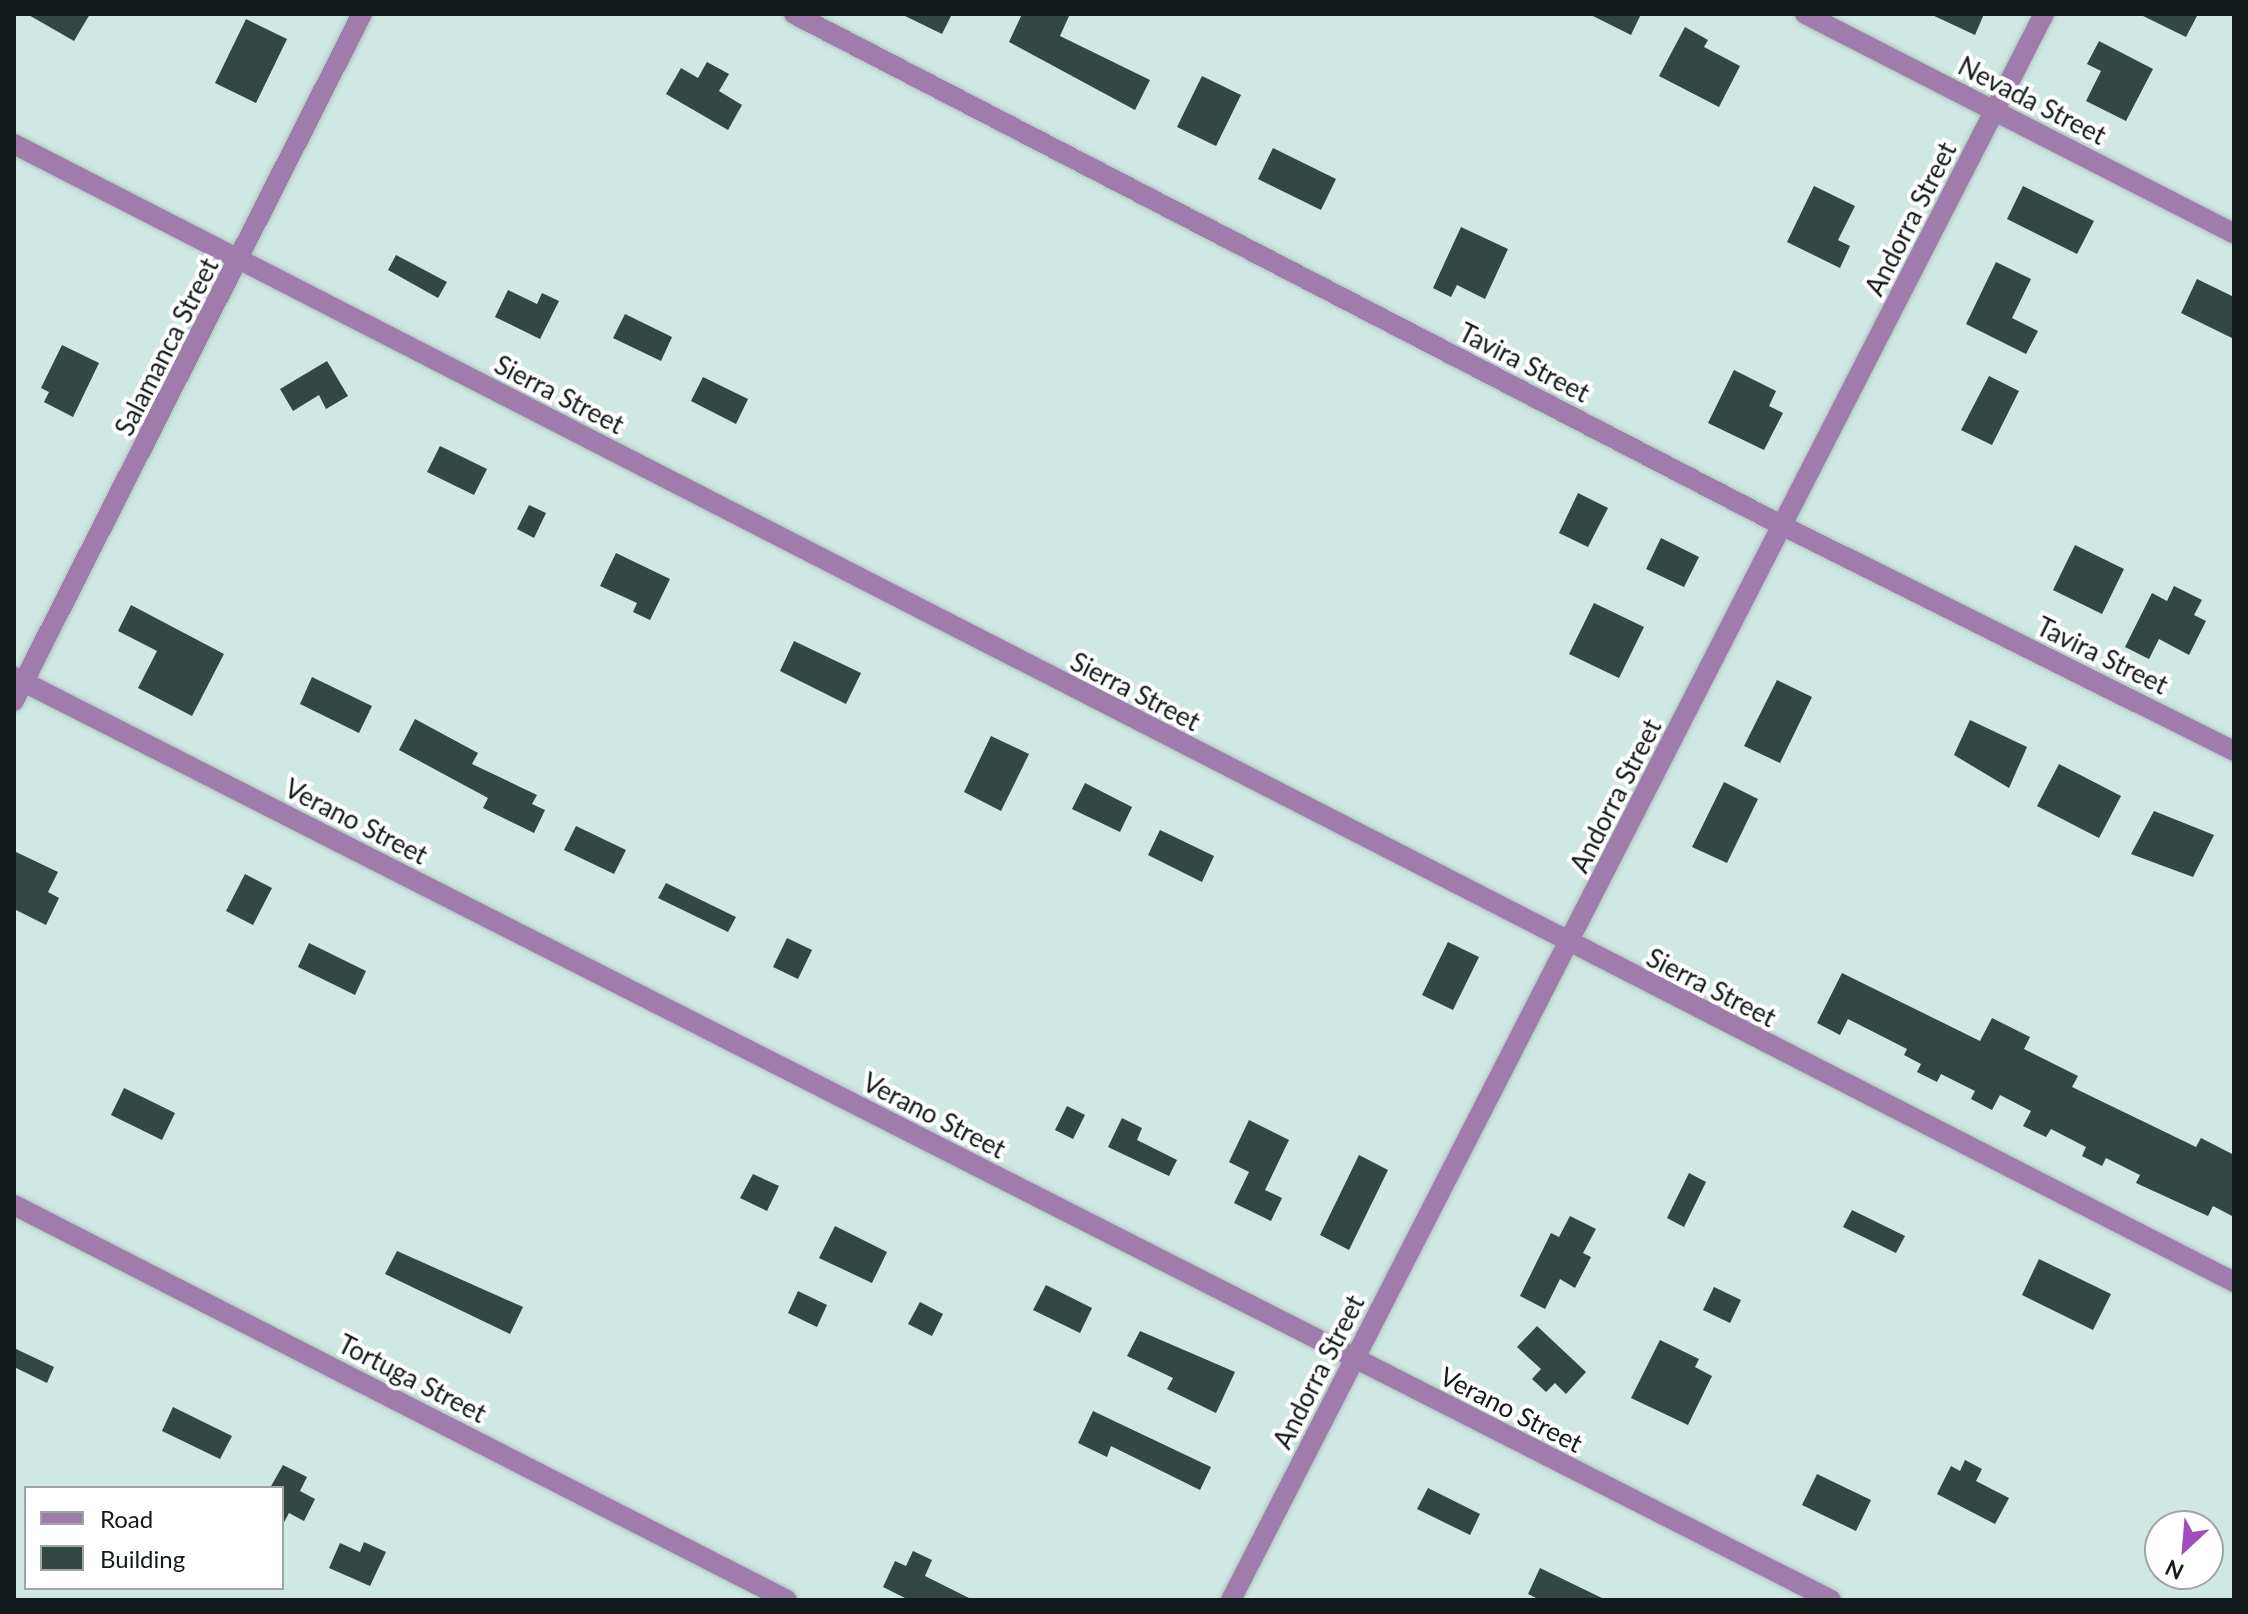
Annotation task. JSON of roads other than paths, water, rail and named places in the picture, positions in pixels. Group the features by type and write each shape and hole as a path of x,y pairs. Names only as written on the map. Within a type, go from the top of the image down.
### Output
{"street":[{"name":"Salamanca Street","path":"14,701 19,680 241,261 362,14"},
{"name":"Tavira Street","path":"794,14 1785,527 2234,751"},
{"name":"Nevada Street","path":"1805,14 2234,234"},
{"name":"Andorra Street","path":"1231,1600 1785,527 2044,14"},
{"name":"Sierra Street","path":"14,144 1568,945 2234,1282"},
{"name":"Verano Street","path":"19,680 1831,1600"},
{"name":"Tortuga Street","path":"14,1205 787,1600"}]}
